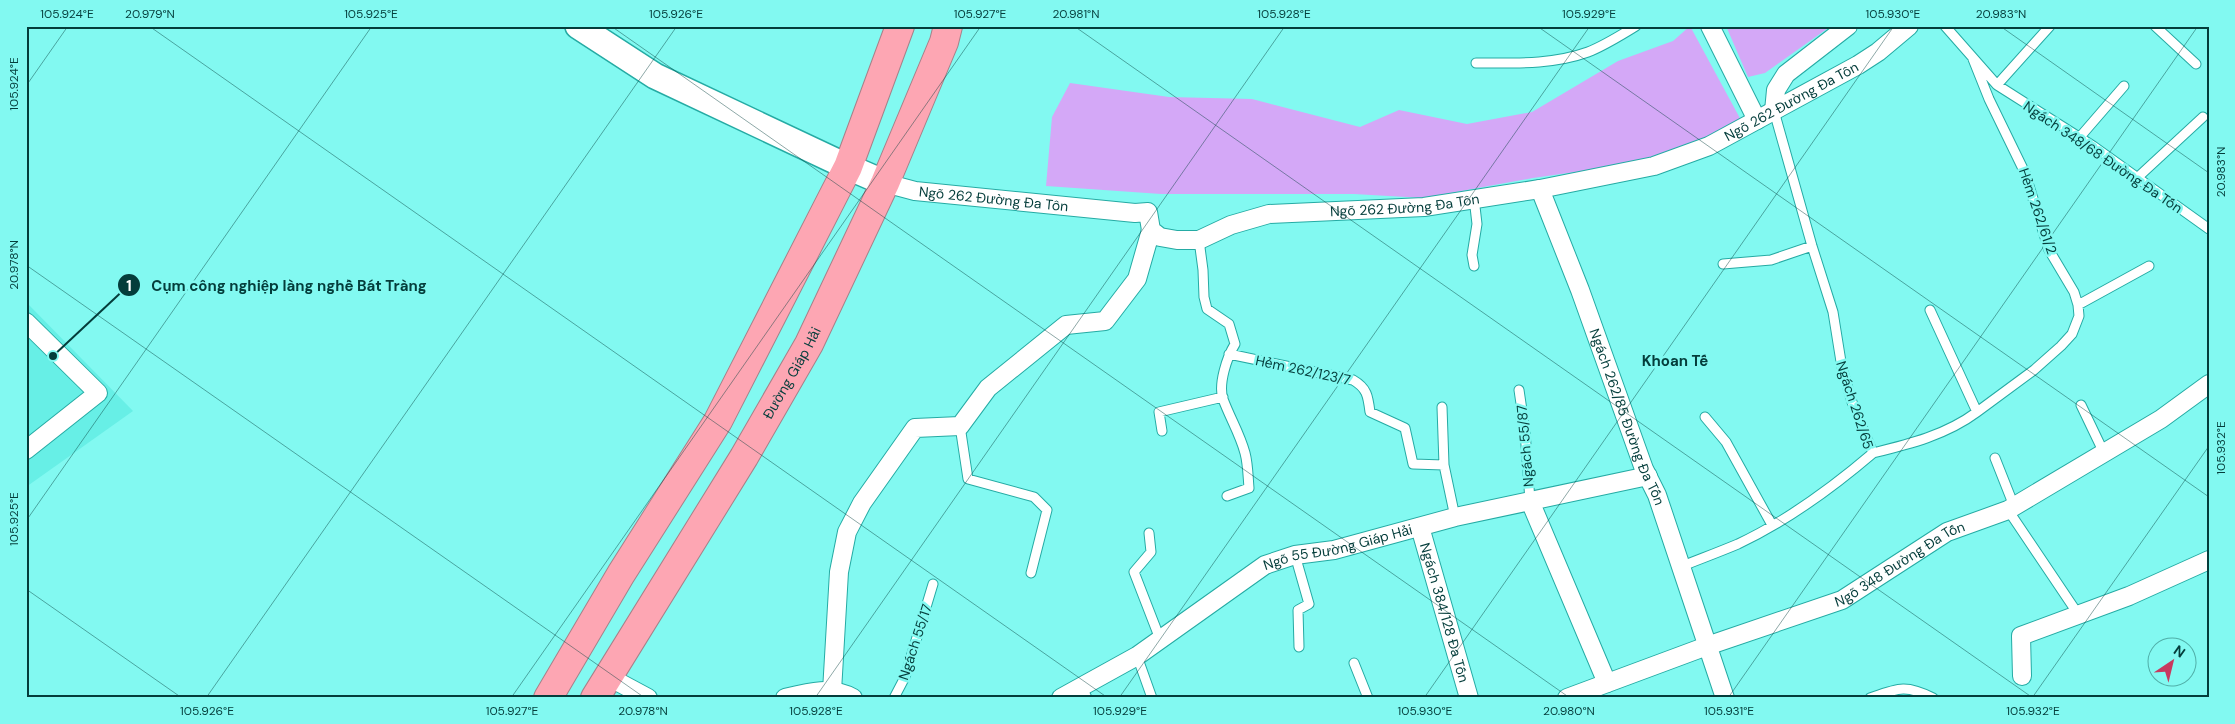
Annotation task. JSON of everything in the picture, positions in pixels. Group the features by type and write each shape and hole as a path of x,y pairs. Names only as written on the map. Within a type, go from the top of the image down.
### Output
{"highway":[{"path":"548,698 621,574 718,421 848,167 892,53 900,26"},
{"name":"Đường Giáp Hải","path":"601,687 744,457 809,344 885,183 944,42 948,26"},
{"path":"621,574 657,595"}],"street":[{"path":"578,26 655,76 885,183"},
{"path":"1710,26 1757,120"},
{"path":"1774,110 1776,90 1786,74 1848,26"},
{"name":"Ngõ 262 Đường Đa Tôn","path":"885,183 915,191 1134,213 1148,212 1151,230 1160,237 1177,240 1199,240 1232,225 1269,214 1424,207 1540,189 1654,166 1709,146 1878,52 1909,26"},
{"name":"Ngách 262/85 Đường Đa Tốn","path":"1540,189 1580,290 1648,476 1657,495 1725,698"},
{"path":"832,692 839,572 847,532 862,503 915,428 960,426 988,388 1066,325 1105,321 1137,279 1151,230"},
{"path":"26,322 98,393 26,450"},
{"name":"Ngõ 348 Đường Đa Tốn","path":"1567,698 1707,646 1842,600 1947,532 2011,508 2161,419 2209,384"},
{"name":"Ngõ 55 Đường Giáp Hải","path":"1061,698 1085,692 1265,566 1295,555 1334,550 1456,517 1648,476"},
{"path":"1530,501 1607,683"},
{"name":"Ngách 384/128 Đa Tốn","path":"1420,527 1469,698"},
{"path":"2022,676 2021,636 2129,596 2209,560"},
{"path":"601,687 648,698"},
{"path":"785,698 817,690 845,693 853,698"}],"lane":[{"path":"1476,63 1520,63 1558,60 1589,52 1636,26"},
{"path":"1944,26 1973,60"},
{"path":"1997,85 2050,26"},
{"path":"2155,26 2196,64"},
{"name":"Ngách 348/68 Đường Đa Tốn","path":"1973,60 1997,85 2079,138 2207,226"},
{"name":"Hẻm 262/61/2","path":"1973,60 1989,99 2025,173 2049,250 2074,292 2078,304"},
{"path":"2079,138 2124,86"},
{"name":"Ngách 262/65","path":"1680,567 1739,543 1772,525 1836,484 1873,453 1852,402 1842,368 1833,312 1812,246 1774,110"},
{"path":"2137,178 2203,116"},
{"path":"1474,198 1476,224 1472,255 1474,266"},
{"path":"1199,240 1204,270 1204,297 1207,309 1229,324 1235,344 1229,354 1224,374 1222,398 1235,425 1246,455 1249,488 1227,496"},
{"path":"1722,264 1771,260 1812,246"},
{"path":"1873,453 1909,444 1950,430 1977,412 2034,370 2061,346 2072,334 2076,324 2078,304 2149,266"},
{"path":"1930,310 1977,412"},
{"name":"Hẻm 262/123/7","path":"1229,354 1352,380 1362,386 1368,394 1370,412 1406,428 1413,464 1444,465"},
{"name":"Ngách 55/87","path":"1519,390 1525,431 1530,501"},
{"path":"1162,431 1158,412 1222,398"},
{"path":"2081,405 2104,453"},
{"path":"1442,408 1444,465 1456,517"},
{"path":"1704,417 1726,442 1772,525"},
{"path":"960,426 968,479 1034,497 1047,510 1031,573"},
{"path":"1995,458 2011,508 2078,614"},
{"path":"1149,533 1151,552 1134,572 1160,639"},
{"path":"1295,555 1309,604 1298,610 1299,647"},
{"name":"Ngách 55/17","path":"894,698 906,677 933,584"},
{"path":"1137,656 1152,698"},
{"path":"1354,663 1368,698"},
{"path":"1870,698 1901,688 1911,688 1933,698"}],"shaded area":[{"path":"1690,26 1742,122 1660,160 1533,178 1423,198 1354,194 1161,194 1046,186 1052,117 1070,83 1169,97 1252,99 1360,127 1399,110 1467,124 1532,112 1618,61 1673,41"},
{"path":"1726,26 1831,26 1765,73 1748,77"},
{"path":"26,302 133,411 26,487"}],"place":[{"name":"Cụm công nghiệp làng nghề Bát Tràng","path":"53,356"}],"district":[{"name":"Khoan Tế","path":"1675,361"}]}
